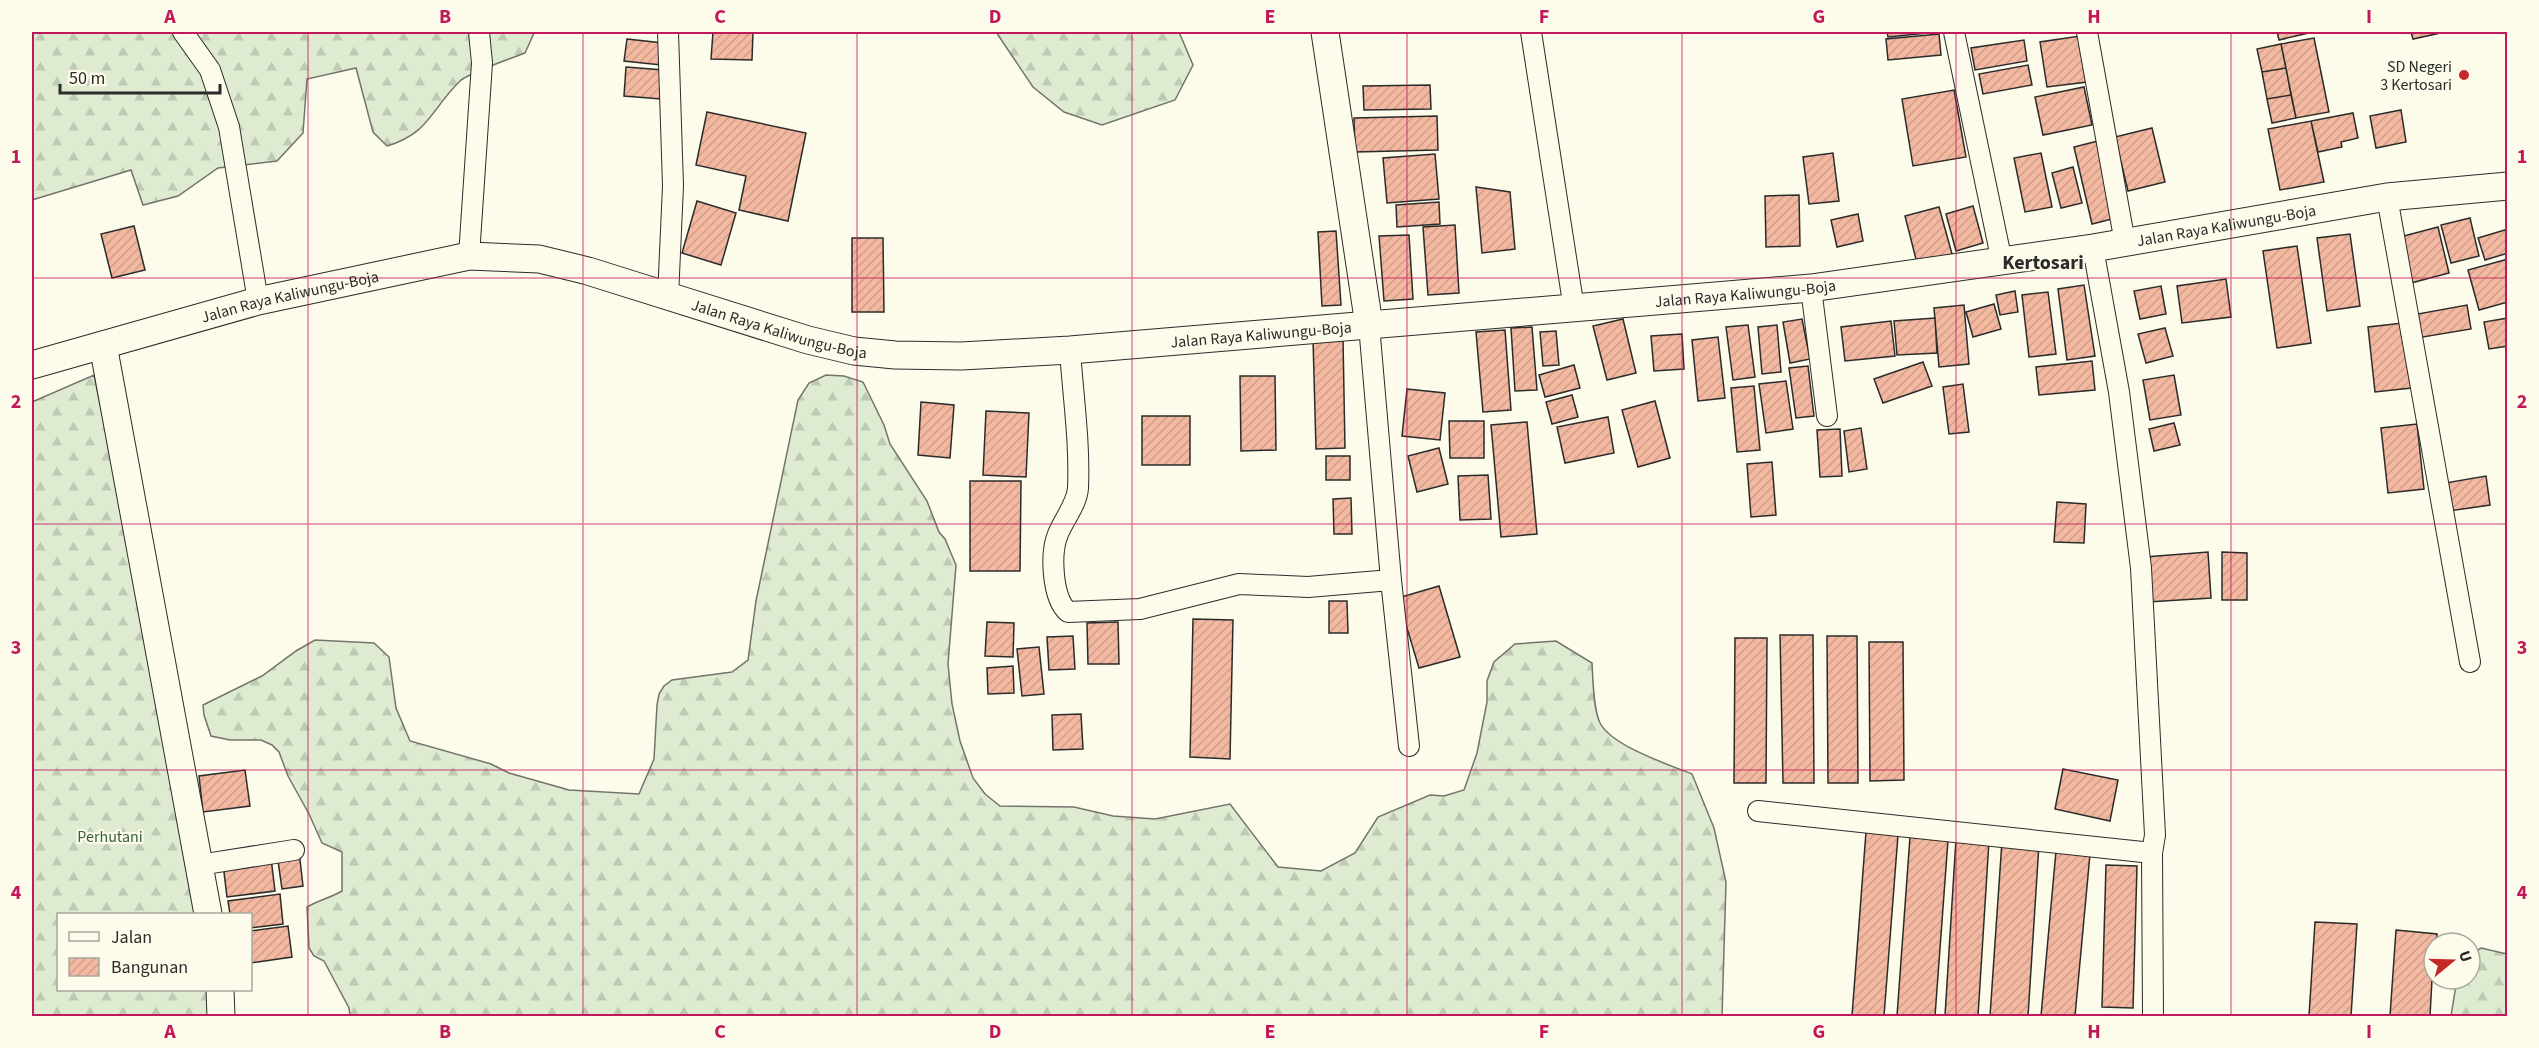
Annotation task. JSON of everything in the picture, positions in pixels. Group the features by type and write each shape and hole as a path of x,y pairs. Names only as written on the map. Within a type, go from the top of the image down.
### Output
{"main road":[{"path":"1325,32 1369,325"},
{"name":"Jalan Raya Kaliwungu-Boja","path":"32,365 258,301 469,256 538,260 588,271 808,340 854,351 894,356 962,356 1070,350 1811,288 2093,249 2387,197 2508,186"},
{"path":"103,345 208,913"},
{"path":"220,991 221,1017"}],"street":[{"path":"183,32 210,70 229,127 258,301"},
{"path":"469,256 482,63 479,32"},
{"path":"668,32 674,186 669,297"},
{"path":"1530,32 1574,309"},
{"path":"1954,32 2002,262"},
{"path":"2087,32 2125,243"},
{"path":"2387,197 2470,662"},
{"path":"2093,249 2119,392 2141,568 2155,835 2152,853 2153,1017"},
{"path":"1811,288 1827,416"},
{"path":"1369,325 1391,580 1409,746"},
{"path":"1070,350 1078,491 1056,536 1053,571 1057,594 1068,612 1140,609 1239,584 1308,586 1391,580"},
{"path":"1758,811 2152,853"},
{"path":"199,865 294,850"}],"green space":[{"path":"32,32 534,33 525,53 465,77 450,91 421,127 401,141 387,146 373,132 356,68 307,79 303,133 277,161 218,168 178,196 143,205 131,170 32,200"},
{"path":"996,32 1179,32 1193,65 1175,100 1102,125 1064,112 1033,87"},
{"name":"Perhutani","path":"94,375 206,913 57,913 57,991 222,991 228,1016 32,1016 32,402"},
{"path":"826,375 844,376 863,382 884,425 890,444 927,501 939,532 945,539 956,565 948,664 952,704 960,741 973,778 985,794 1000,806 1074,807 1113,816 1155,819 1230,804 1278,867 1321,871 1355,853 1378,817 1430,795 1444,796 1464,790 1477,753 1487,702 1487,681 1494,662 1515,644 1556,641 1592,663 1596,710 1600,723 1606,731 1628,747 1692,774 1714,828 1726,882 1722,1016 350,1016 349,1008 324,961 314,956 309,948 307,907 342,891 342,852 322,843 288,776 279,752 272,745 261,740 230,740 211,736 203,705 262,676 315,640 374,643 389,657 396,708 410,741 491,764 509,773 569,790 639,794 654,759 657,705 659,694 664,686 672,680 732,672 748,660 756,601 798,400 809,383"},
{"path":"2482,948 2507,954 2507,1016 2451,1016 2455,991 2482,991"}],"building":[{"path":"713,32 753,32 752,60 711,59"},
{"path":"1887,32 1938,32 1888,37"},
{"path":"2277,32 2313,32 2279,40"},
{"path":"2411,32 2445,32 2413,39"},
{"path":"1939,34 1941,55 1888,60 1886,39"},
{"path":"2080,36 2087,82 2047,87 2040,42"},
{"path":"2314,38 2329,112 2296,118 2281,44"},
{"path":"627,39 663,43 661,65 624,61"},
{"path":"2024,40 2027,61 1975,70 1971,48"},
{"path":"2281,44 2286,68 2262,72 2257,49"},
{"path":"2028,65 2032,85 1983,94 1979,74"},
{"path":"626,67 663,70 661,99 624,96"},
{"path":"2286,68 2291,95 2267,99 2262,72"},
{"path":"1430,85 1431,109 1364,110 1363,86"},
{"path":"2084,87 2092,125 2043,135 2035,97"},
{"path":"1954,90 1966,157 1913,166 1902,99"},
{"path":"2291,95 2296,118 2272,123 2267,99"},
{"path":"2401,110 2406,142 2376,148 2370,116"},
{"path":"707,112 806,133 788,221 739,210 746,176 696,165"},
{"path":"2353,113 2358,138 2341,142 2342,147 2318,152 2311,121"},
{"path":"1437,116 1438,150 1355,152 1354,118"},
{"path":"2311,121 2324,182 2280,190 2268,129"},
{"path":"2152,128 2165,182 2128,191 2115,137"},
{"path":"2098,141 2116,218 2092,224 2074,147"},
{"path":"1833,153 1839,201 1809,204 1803,157"},
{"path":"2041,153 2052,207 2025,212 2014,158"},
{"path":"1435,154 1439,199 1387,203 1383,158"},
{"path":"2073,167 2082,203 2061,208 2052,173"},
{"path":"1476,187 1510,192 1515,249 1482,253"},
{"path":"1799,195 1800,246 1766,247 1765,196"},
{"path":"697,201 736,213 721,265 682,253"},
{"path":"1439,202 1440,224 1397,227 1396,205"},
{"path":"1973,206 1983,243 1956,251 1946,214"},
{"path":"1939,207 1952,254 1917,263 1905,216"},
{"path":"1858,214 1863,241 1837,247 1831,220"},
{"path":"2470,218 2479,256 2451,263 2441,225"},
{"path":"1455,225 1459,293 1428,295 1423,227"},
{"path":"134,226 145,270 112,278 101,234"},
{"path":"2438,227 2449,273 2411,283 2400,237"},
{"path":"2508,229 2508,253 2485,260 2478,238"},
{"path":"1336,231 1341,305 1322,306 1318,232"},
{"path":"2350,234 2360,306 2327,311 2317,238"},
{"path":"1409,235 1413,299 1384,301 1379,236"},
{"path":"852,238 883,238 884,312 852,312"},
{"path":"2297,246 2311,343 2277,348 2263,251"},
{"path":"2508,259 2508,302 2479,310 2468,270"},
{"path":"2226,279 2231,317 2182,323 2177,286"},
{"path":"2084,285 2095,356 2067,360 2058,289"},
{"path":"2161,286 2166,314 2140,319 2134,291"},
{"path":"2015,291 2018,312 2000,315 1996,295"},
{"path":"2048,292 2056,354 2029,357 2022,295"},
{"path":"1994,304 2001,329 1973,337 1966,312"},
{"path":"1964,305 1969,364 1939,367 1934,308"},
{"path":"2467,305 2471,329 2417,338 2412,315"},
{"path":"1935,318 1937,353 1897,355 1894,321"},
{"path":"2508,318 2508,346 2489,349 2484,322"},
{"path":"1623,319 1636,373 1607,380 1593,326"},
{"path":"1802,319 1810,359 1790,363 1783,322"},
{"path":"1891,321 1895,356 1845,361 1841,327"},
{"path":"2403,323 2411,388 2375,392 2368,327"},
{"path":"1748,325 1755,377 1733,380 1726,327"},
{"path":"1777,325 1781,372 1762,374 1758,327"},
{"path":"1532,327 1537,390 1515,391 1511,328"},
{"path":"2165,328 2173,356 2146,363 2138,334"},
{"path":"1505,330 1511,410 1483,412 1476,332"},
{"path":"1556,331 1559,365 1543,366 1540,332"},
{"path":"1682,334 1684,369 1654,371 1651,336"},
{"path":"1718,337 1725,398 1698,401 1692,340"},
{"path":"1313,339 1343,339 1345,448 1316,449"},
{"path":"2092,361 2095,390 2039,395 2036,367"},
{"path":"1923,362 1932,386 1883,403 1874,379"},
{"path":"1574,365 1580,388 1545,397 1539,375"},
{"path":"1808,366 1814,416 1796,418 1789,368"},
{"path":"2174,375 2181,415 2150,420 2143,380"},
{"path":"1240,376 1275,376 1276,450 1241,451"},
{"path":"1786,381 1793,429 1766,433 1759,384"},
{"path":"1963,384 1969,432 1949,434 1943,387"},
{"path":"1754,386 1760,450 1737,452 1731,388"},
{"path":"1407,389 1445,393 1440,440 1402,436"},
{"path":"1572,395 1578,417 1552,424 1546,402"},
{"path":"1655,401 1670,458 1638,467 1622,410"},
{"path":"921,402 954,405 950,458 918,455"},
{"path":"986,411 1029,413 1026,477 983,475"},
{"path":"1142,416 1190,416 1190,465 1142,465"},
{"path":"1608,417 1614,453 1565,463 1557,427"},
{"path":"1449,421 1484,421 1484,458 1450,458"},
{"path":"1527,422 1537,534 1501,537 1491,425"},
{"path":"2174,423 2180,445 2154,451 2149,429"},
{"path":"2417,424 2424,489 2388,493 2381,428"},
{"path":"1861,428 1867,469 1849,472 1844,431"},
{"path":"1840,429 1842,476 1820,477 1817,430"},
{"path":"1439,448 1448,484 1417,492 1408,456"},
{"path":"1326,456 1350,456 1350,480 1326,480"},
{"path":"1772,462 1776,515 1751,517 1747,464"},
{"path":"1488,475 1491,519 1460,520 1458,476"},
{"path":"2486,476 2490,505 2449,511 2445,483"},
{"path":"970,481 1021,481 1020,571 970,571"},
{"path":"1351,498 1352,534 1334,534 1333,499"},
{"path":"2057,502 2086,504 2084,543 2054,542"},
{"path":"2208,552 2211,598 2148,602 2145,557"},
{"path":"2222,552 2247,553 2247,600 2222,600"},
{"path":"1439,586 1460,657 1419,668 1398,598"},
{"path":"1329,601 1347,601 1348,633 1329,633"},
{"path":"1193,619 1233,620 1230,759 1190,757"},
{"path":"987,622 1014,623 1013,657 985,656"},
{"path":"1118,622 1119,664 1088,664 1087,623"},
{"path":"1780,635 1813,635 1814,783 1783,783"},
{"path":"1073,636 1075,669 1049,670 1047,637"},
{"path":"1827,636 1857,636 1858,783 1828,783"},
{"path":"1735,638 1767,638 1766,783 1734,783"},
{"path":"1869,642 1903,642 1904,780 1870,781"},
{"path":"1039,647 1044,694 1022,696 1017,649"},
{"path":"1013,666 1014,693 988,694 987,668"},
{"path":"1081,714 1083,749 1053,750 1052,715"},
{"path":"2063,769 2118,780 2110,821 2055,809"},
{"path":"245,770 250,806 203,812 199,776"},
{"path":"1866,832 1898,835 1884,1016 1852,1016"},
{"path":"1910,837 1948,840 1935,1016 1897,1016"},
{"path":"1956,839 1989,841 1978,1016 1945,1016"},
{"path":"2002,841 2039,844 2028,1016 1990,1016"},
{"path":"299,851 303,886 282,889 277,854"},
{"path":"2056,851 2090,854 2075,1016 2041,1016"},
{"path":"271,858 275,891 227,897 223,864"},
{"path":"2106,865 2137,866 2133,1008 2102,1007"},
{"path":"280,894 283,924 252,928 252,913 230,913 228,901"},
{"path":"2315,922 2357,924 2351,1016 2309,1016"},
{"path":"288,926 292,957 252,963 252,931"},
{"path":"2396,930 2422,933 2422,991 2431,991 2430,1016 2390,1016"}],"place":[{"name":"SD Negeri 3 Kertosari","path":"2464,75"}],"district":[{"name":"Kertosari","path":"2043,262"}]}
